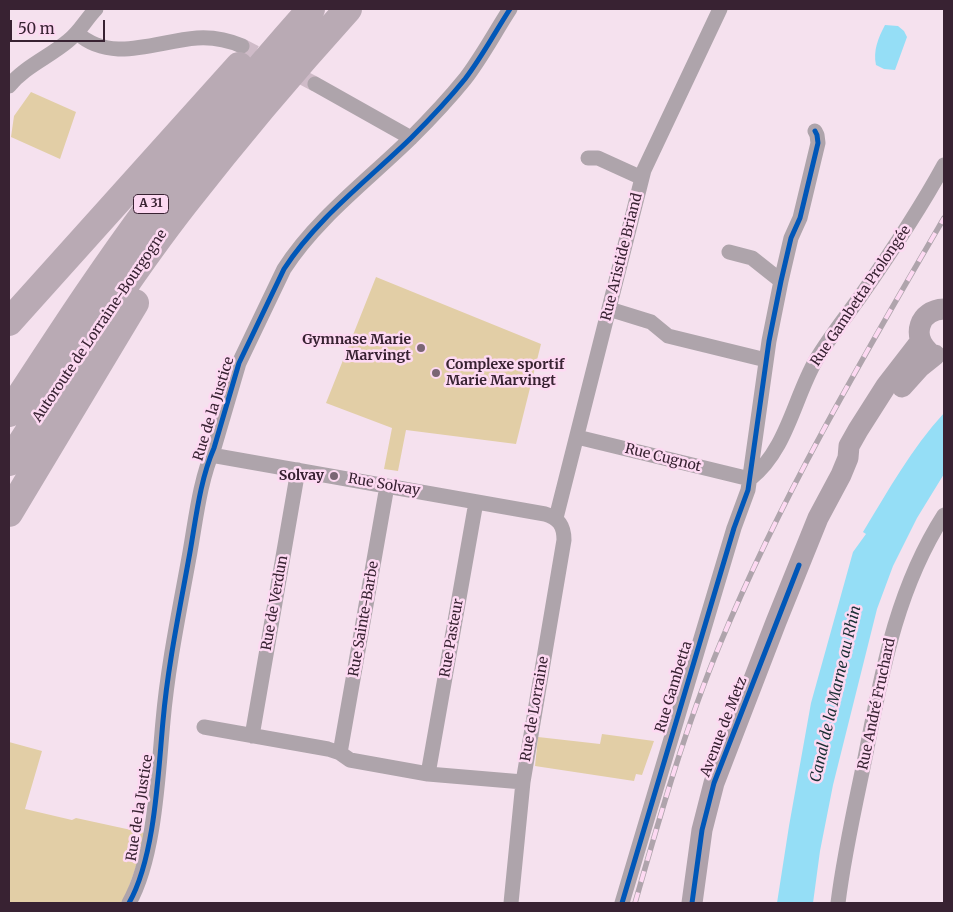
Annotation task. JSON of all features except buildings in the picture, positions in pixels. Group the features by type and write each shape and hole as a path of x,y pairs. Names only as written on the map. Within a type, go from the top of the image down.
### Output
{"highway":[{"path":"9,322 290,9"},
{"name":"Autoroute de Lorraine-Bourgogne","path":"9,413 150,204 222,113 311,9"},
{"name":"Autoroute de Lorraine-Bourgogne","path":"9,462 97,327 185,203 237,138 348,9"},
{"path":"9,513 137,299 206,197 237,138"}],"main road":[{"path":"933,351 918,334 924,318 930,312 942,307"},
{"name":"Avenue de Metz","path":"692,903 702,830 714,783 818,518 848,458 849,446 886,386 933,351"}],"street":[{"path":"9,86 21,74 70,41 96,9"},
{"name":"Rue de la Justice","path":"129,903 148,851 160,764 167,684 196,517 206,469 239,362 284,269 306,238 411,138 452,95 510,9"},
{"name":"Rue Aristide Briand","path":"556,518 642,178 720,9"},
{"path":"77,33 92,44 119,50 132,50 196,38 217,39 242,46"},
{"path":"315,84 411,138"},
{"name":"Rue Gambetta","path":"622,903 734,528 748,490 766,360 791,238 800,218 816,152 818,139 815,131"},
{"path":"588,158 598,158 642,178"},
{"name":"Rue Gambetta Prolongée","path":"750,479 770,458 791,418 816,361 906,230 944,165"},
{"path":"729,252 752,258 781,281"},
{"path":"610,309 651,322 668,336 766,360"},
{"name":"Rue Cugnot","path":"577,437 750,479"},
{"name":"Rue Solvay","path":"211,455 545,514 556,518"},
{"name":"Rue de Verdun","path":"252,736 298,470"},
{"name":"Rue Sainte-Barbe","path":"340,753 387,486"},
{"name":"Rue Pasteur","path":"428,774 476,502"},
{"name":"Rue André Fruchard","path":"838,903 847,847 883,667 900,606 908,585 922,554 944,515"},
{"name":"Rue de Lorraine","path":"511,903 523,782 564,540 563,528 556,518"},
{"path":"204,727 328,749 340,753 350,760 428,774 523,782"}],"shaded area":[{"path":"31,92 76,112 60,159 11,137 14,116"},
{"name":"Complexe sportif Marie Marvingt","path":"376,277 541,344 516,444 406,430 398,471 384,469 392,428 326,403"},
{"path":"602,734 654,741 642,775 636,774 634,781 535,766 538,737 600,744"},
{"path":"9,742 42,751 25,809 72,820 76,818 145,833 142,850 123,903 9,903"}],"water":[{"path":"885,25 898,26 907,37 895,70 884,69 876,65 877,45"},
{"name":"Canal de la Marne au Rhin","path":"944,413 944,474 917,518 893,566 877,609 833,785 820,851 813,903 777,903 811,703 853,552 866,534 863,532 900,471"}],"tunnel":[{"path":"242,46 315,84"}],"railway":[{"path":"635,903 695,708 744,589 825,427 944,218"}],"cycle path":[{"path":"129,903 145,863 150,839 157,790 168,678 199,499 205,473 239,363 284,269 297,251 311,233 343,200 432,117 465,79 510,9"},
{"path":"622,903 734,528 748,490 769,341 791,238 800,218 818,143 815,131"},
{"path":"692,903 702,830 714,783 799,565"}],"place":[{"name":"Gymnase Marie Marvingt","path":"421,348"},
{"name":"Complexe sportif Marie Marvingt","path":"436,373"},
{"name":"Solvay","path":"334,476"}]}
